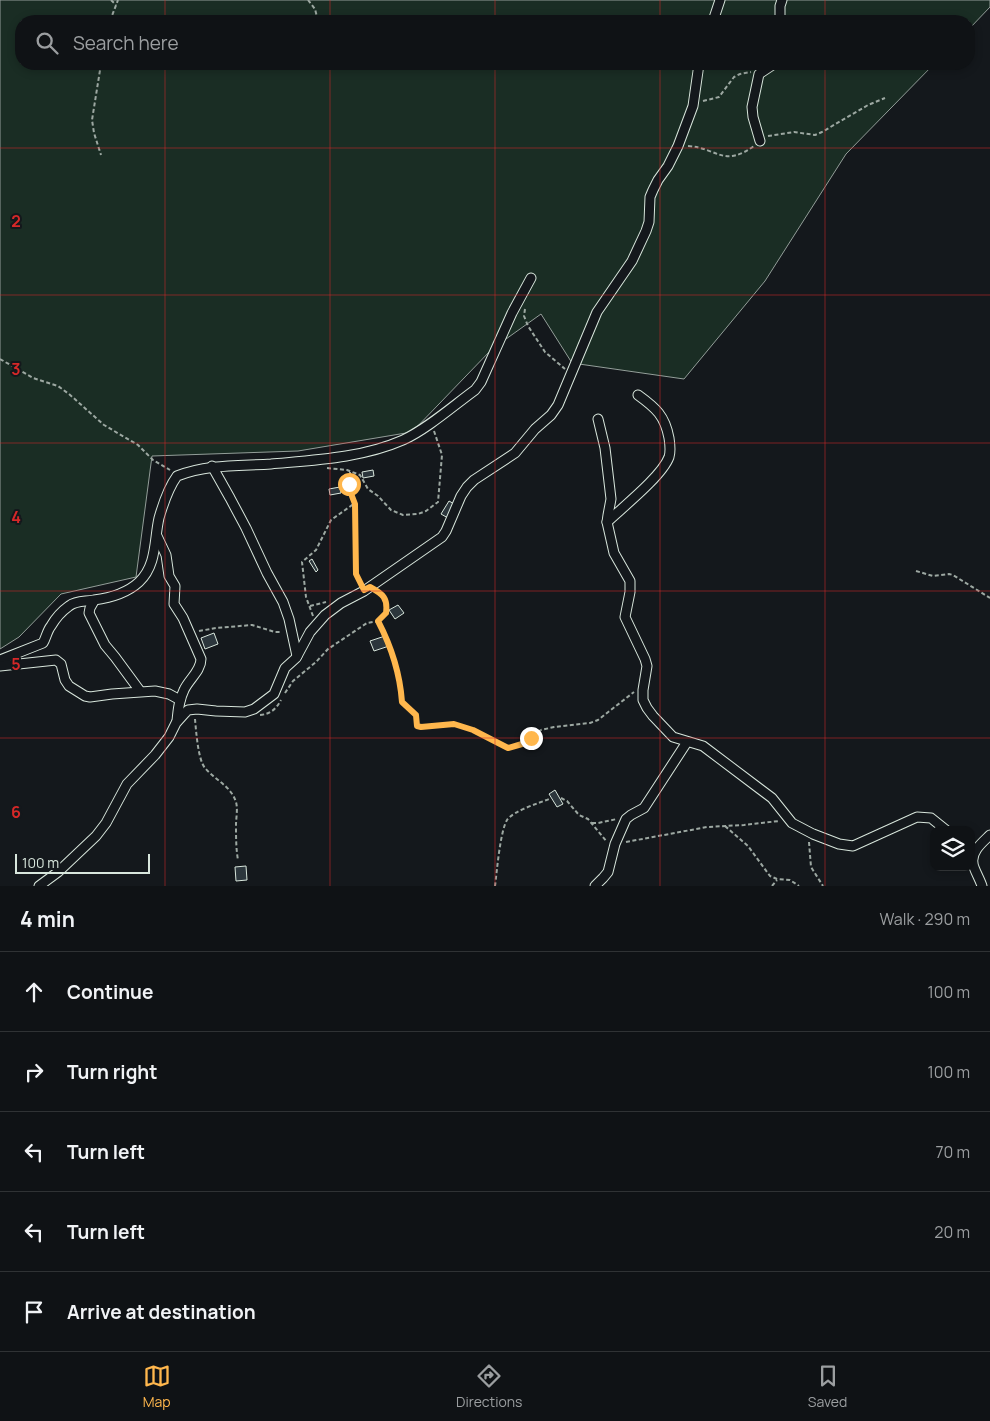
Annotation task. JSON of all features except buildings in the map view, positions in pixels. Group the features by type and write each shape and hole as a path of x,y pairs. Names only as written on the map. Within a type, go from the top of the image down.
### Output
{"street":[{"path":"715,15 720,0"},
{"path":"780,15 782,0"},
{"path":"39,886 58,872 96,836 106,823 127,784 155,755 169,737 184,712 195,709 245,712 254,709 274,694 285,668 296,658 310,632 331,609 367,589 442,537 467,487 474,480 515,453 551,415 558,405 597,312 632,261 640,244 649,222 650,197 678,146 694,102 698,70"},
{"path":"760,141 752,107 758,76 764,70"},
{"path":"0,660 26,649 42,645 51,626 70,605 79,601 94,600 123,593 137,584 146,575 152,561 163,506 176,477 179,475 212,466 311,460 355,454 384,447 404,439 431,422 479,386 512,313 531,278"},
{"path":"607,522 662,470 670,455 667,430 663,418 658,411 638,395"},
{"path":"598,419 612,499 607,522 614,553 630,581 626,617 647,666 643,700 647,708 673,736 703,746 772,798 792,823 839,844 850,846 918,817 931,818 941,826"},
{"path":"212,466 283,602 289,618 297,656"},
{"path":"157,536 166,555 168,574 175,588 174,604 183,618 201,662 184,689 176,723"},
{"path":"94,600 89,613 105,645 140,691"},
{"path":"0,666 56,660 61,664 67,684 85,696 140,691 162,692 180,700"},
{"path":"595,886 608,872 614,846 626,819 640,811 647,804 687,742"},
{"path":"975,851 990,835"},
{"path":"975,869 982,886"}],"path":[{"path":"111,0 116,5"},
{"path":"112,15 118,0"},
{"path":"308,0 316,15"},
{"path":"100,70 92,120 101,155"},
{"path":"694,102 719,97 729,82 740,74 761,72"},
{"path":"678,146 691,146 724,156 743,154 769,136 794,132 815,135 885,98"},
{"path":"526,304 524,316 545,352 558,364 571,372"},
{"path":"0,359 33,378 58,386 70,394 104,425 138,445 153,460 179,475"},
{"path":"311,460 326,468 342,469 361,477 371,491 390,510 408,516 426,510 438,502 442,456 431,422"},
{"path":"255,716 272,712 278,706 293,681 328,649 367,623 378,621 386,613 386,601 382,595 367,589 356,574 355,503 350,491 350,472"},
{"path":"316,626 306,598 302,562 316,550 331,520 355,503"},
{"path":"916,571 933,576 953,575 990,598"},
{"path":"378,621 384,632 400,681 402,702 416,715 418,727 454,724 473,730 511,748 522,744 541,730 590,723 598,720 644,684"},
{"path":"189,634 216,628 252,625 275,632 282,632 293,638"},
{"path":"195,709 196,733 202,764 226,786 236,804 238,860"},
{"path":"561,798 567,801 579,815 586,817 601,836 614,846 706,827 770,823 789,819"},
{"path":"495,886 506,821 529,806 549,799"},
{"path":"592,823 610,821 631,815"},
{"path":"724,826 748,846 770,876 777,879 790,880 799,886"},
{"path":"802,829 809,844 811,867 824,886"},
{"path":"772,886 777,879"}],"green space":[{"path":"0,0 990,0 990,7 975,23 975,15 15,15 15,70 928,70 846,154 765,281 684,379 572,363 541,314 492,349 412,432 298,451 152,456 136,577 61,594 19,637 0,649"}],"route":[{"path":"349,484 355,504 356,574 364,590 370,587 382,595 386,601 386,613 378,621 384,632 400,681 402,704 416,715 417,726 450,723 473,730 508,748 522,744 531,738"}]}
